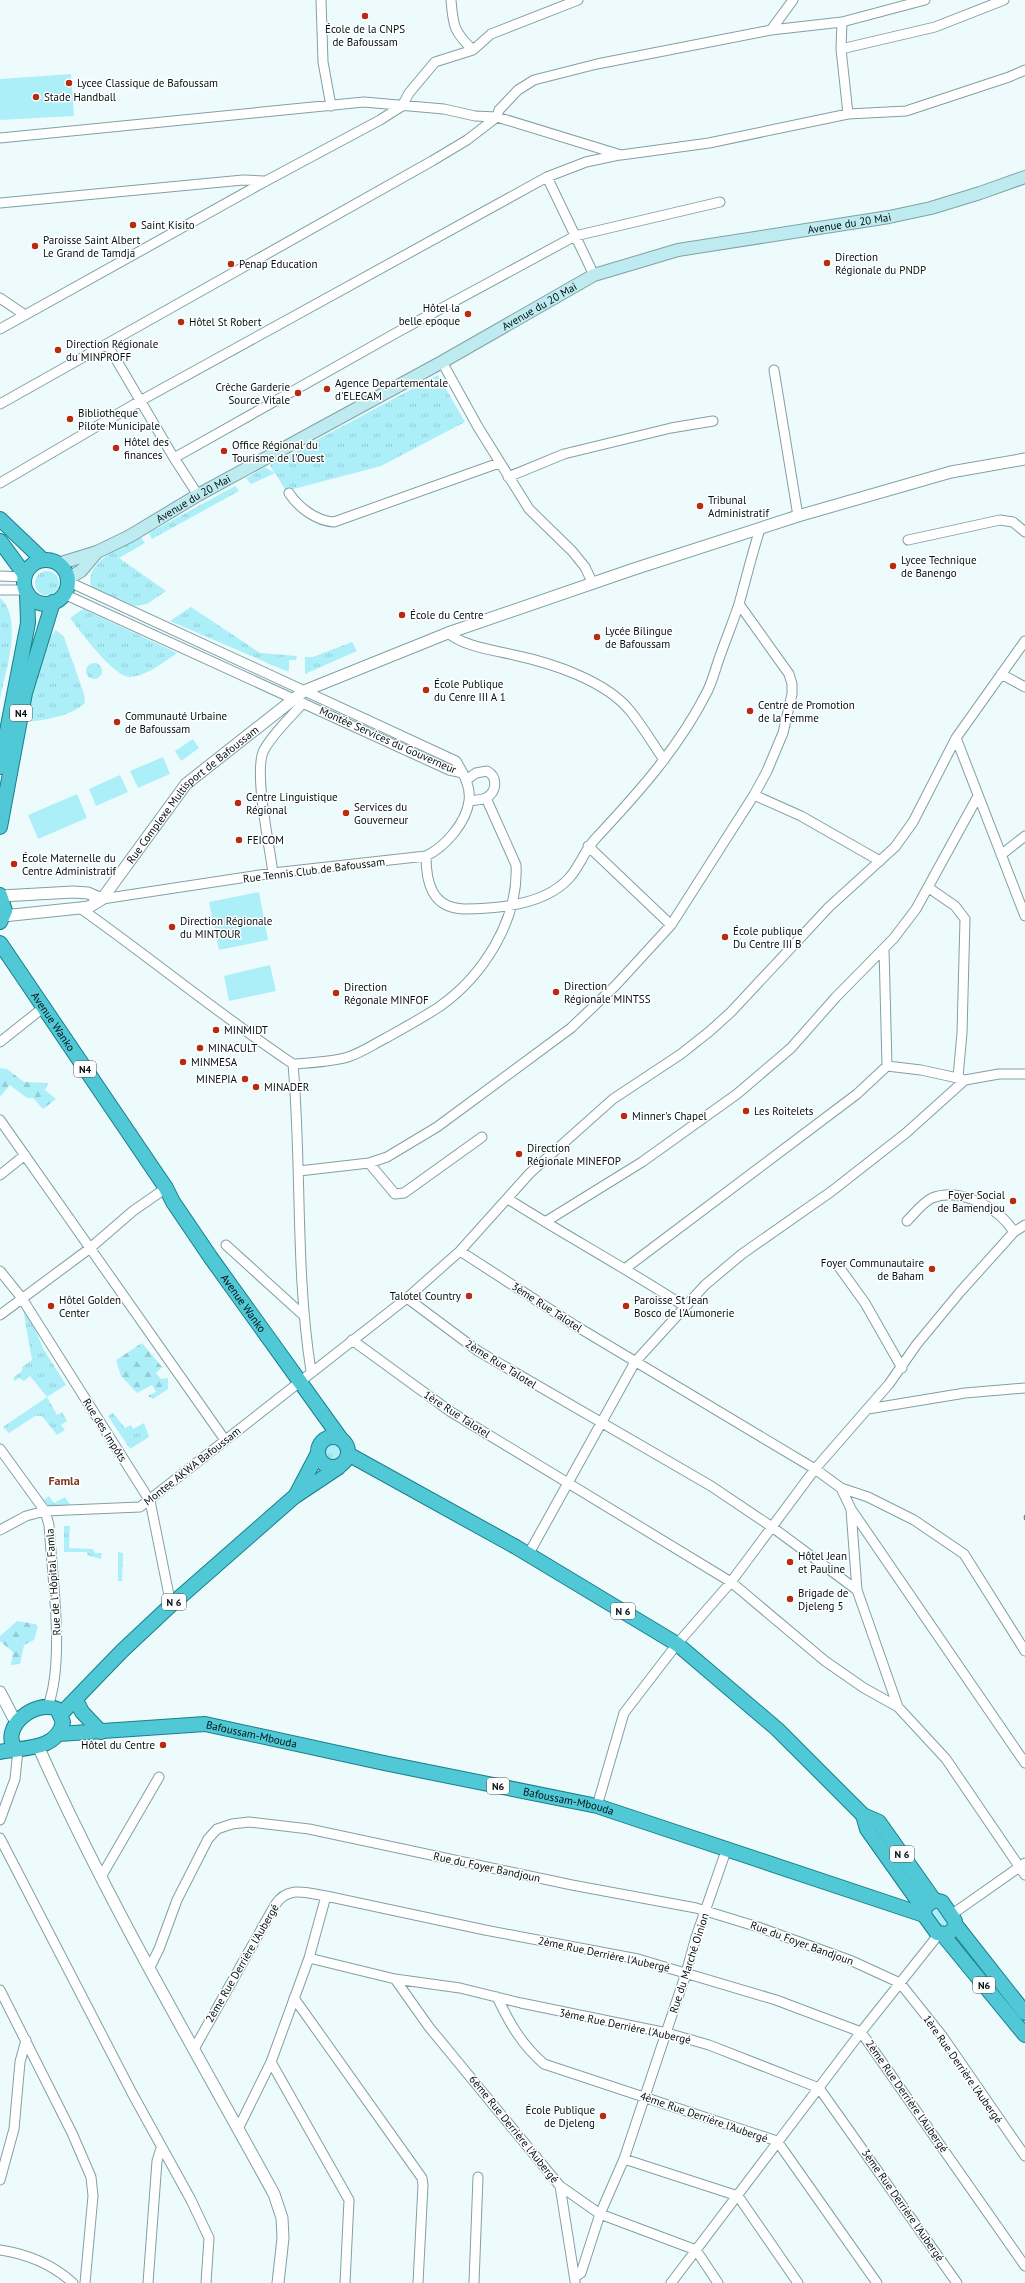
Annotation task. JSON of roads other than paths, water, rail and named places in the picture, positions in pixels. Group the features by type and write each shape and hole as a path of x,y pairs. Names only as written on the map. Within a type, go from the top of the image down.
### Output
{"highway":[{"path":"0,519 43,560 58,564 63,568 63,589 47,604 35,601 0,541"},
{"path":"25,584 30,567 43,560"},
{"name":"N4","path":"0,767 28,624 25,584"},
{"name":"N4","path":"0,827 25,693 63,589"},
{"path":"0,896 4,906 2,919"},
{"name":"Avenue Wanko","path":"0,943 40,1010"},
{"name":"Avenue Wanko","path":"0,955 40,1010 314,1404 341,1439"},
{"name":"Avenue Wanko","path":"314,1404 323,1440"},
{"path":"329,1437 341,1439 348,1448 348,1454 343,1464 339,1467 328,1467 319,1460 317,1455 318,1447 323,1440 329,1437"},
{"name":"N 6","path":"348,1454 528,1555 677,1644 777,1729 863,1815 879,1822 927,1908"},
{"name":"N 6","path":"294,1497 317,1455"},
{"name":"N 6","path":"61,1714 122,1651 171,1605 294,1497 339,1467"},
{"path":"76,1700 82,1712 101,1732"},
{"path":"0,1752 38,1746 59,1734 63,1722 61,1714 57,1709 48,1706 13,1716 2,1734 16,1749"},
{"name":"Bafoussam-Mbouda","path":"59,1734 204,1724 384,1763 597,1806 727,1848 927,1908"},
{"path":"942,1902 953,1919 953,1931 941,1934 927,1908 942,1902"},
{"name":"N6","path":"953,1919 1010,2004 1025,2035"},
{"name":"N6","path":"941,1934 1010,2004 1025,2013"}],"main road":[{"name":"Avenue du 20 Mai","path":"58,564 97,552 130,536 198,495 442,362 594,276 678,250 889,217 931,208 1025,177"},
{"name":"Avenue du 20 Mai","path":"63,589 97,552"}],"street":[{"path":"321,0 323,62 331,106"},
{"path":"451,0 453,18 458,35 473,50"},
{"path":"0,329 266,181 336,145 402,106 408,93 435,62 473,50 491,34 578,0"},
{"path":"771,30 792,0"},
{"path":"0,404 467,140 497,116 499,110 518,90 534,80 597,64 771,30 842,22 925,0"},
{"path":"841,49 936,26 1004,0"},
{"path":"842,22 841,49 848,114"},
{"path":"0,483 140,401 547,177 586,162 621,155 709,143 848,114 906,111 1009,78 1025,70"},
{"path":"0,138 364,102 497,116 621,155"},
{"path":"547,177 594,276"},
{"path":"0,202 243,180 266,181"},
{"path":"174,458 396,333 575,236 720,202"},
{"path":"0,298 25,315"},
{"path":"107,344 174,458 198,495"},
{"path":"442,362 499,463 529,509 572,551 585,567 593,584"},
{"path":"774,370 798,516"},
{"path":"508,477 564,454 671,428 713,421"},
{"name":"Rue Complexe Multisport de Bafoussam","path":"102,899 186,784 293,698 304,691 448,633 798,516 951,472 1025,459"},
{"path":"289,493 294,502 318,518 334,522 499,463"},
{"path":"908,540 1000,520 1013,522 1025,532"},
{"path":"426,856 427,882 432,893 441,904 456,908 511,907 548,894 562,886 571,876 588,846 634,797 677,743 708,688 739,604 750,560 760,529"},
{"path":"0,576 25,584"},
{"path":"0,590 25,584"},
{"name":"Montée Services du Gouverneur","path":"63,589 304,691 456,760 465,776"},
{"name":"Montée Services du Gouverneur","path":"63,589 303,703 465,776"},
{"path":"299,1171 369,1163 387,1158 437,1127 571,1028 616,985 671,925 754,795 767,771 782,733 792,694 792,684 789,674 739,604"},
{"path":"448,633 454,638 468,643 548,664 606,689 631,711 664,760"},
{"name":"Montee AKWA Bafoussam","path":"0,1530 26,1516 45,1511 134,1508 150,1501 312,1371 407,1298 460,1251 530,1173 613,1100 681,1054 710,1032 731,1012 828,907 880,861 907,832 956,738 1025,641"},
{"path":"1001,674 1025,688"},
{"path":"273,873 260,784 260,764 263,750 276,732 303,703"},
{"path":"956,738 1025,916"},
{"path":"482,771 490,773 493,776 495,787 486,798 469,801 465,776 482,771"},
{"path":"754,795 801,816 880,861"},
{"path":"545,1222 642,1162 737,1094 791,1048 836,997 884,949 916,909 929,888 978,796"},
{"path":"80,908 146,954 250,1035 293,1064 348,1057 406,1027 440,1006 470,978 488,956 503,931 511,907 516,865 486,798"},
{"name":"Rue Tennis Club de Bafoussam","path":"2,919 89,907 102,899 273,873 426,856 445,843 463,817 469,801"},
{"path":"1001,855 1025,836"},
{"path":"588,846 671,925"},
{"path":"528,1555 566,1482 635,1362 684,1306 742,1254 832,1191 881,1153 962,1079 965,919 955,906 929,888"},
{"name":"Rue Tennis Club de Bafoussam","path":"0,896 72,892 88,893 102,899"},
{"path":"626,1268 856,1094 887,1066 884,949"},
{"path":"0,1042 40,1010"},
{"path":"293,1064 299,1171 298,1202 303,1315 312,1371"},
{"path":"887,1066 962,1079 999,1074 1025,1074"},
{"path":"0,1120 26,1155 89,1249 226,1440"},
{"path":"369,1163 395,1194 404,1193 482,1138"},
{"path":"0,1175 26,1155"},
{"path":"0,1315 22,1297 89,1249 133,1212 164,1190"},
{"path":"907,1221 930,1199 951,1195 973,1200 998,1212 1014,1232"},
{"path":"508,1198 545,1222 626,1268 684,1306"},
{"path":"597,1806 624,1713 677,1644 731,1582 814,1469 868,1409 902,1368 917,1344 960,1292 1014,1232 1025,1225"},
{"path":"226,1245 303,1315"},
{"name":"3ème Rue Talotel","path":"460,1251 635,1362 814,1469 841,1488"},
{"path":"839,1267 865,1303 902,1368"},
{"name":"Rue des Impôts","path":"0,1271 22,1297 150,1501 171,1605"},
{"name":"2ème Rue Talotel","path":"407,1298 478,1351 711,1486 772,1527 857,1590"},
{"name":"1ère Rue Talotel","path":"352,1340 451,1412 731,1582 825,1661 864,1688 898,1707"},
{"path":"868,1409 966,1393 1025,1388"},
{"name":"Rue de l'Hôpital Famla","path":"0,1449 45,1511 49,1525 56,1646 54,1690 48,1706"},
{"path":"841,1488 852,1510 1025,1763"},
{"path":"841,1488 868,1497 914,1520 964,1554 1025,1651"},
{"path":"852,1510 857,1590 898,1707 946,1759 1022,1865 1025,1875"},
{"path":"0,1692 13,1716"},
{"path":"38,1746 69,1815 132,1939 150,1968 274,2194 282,2218 283,2238 278,2283"},
{"path":"0,1820 15,1779 16,1749"},
{"path":"101,1877 159,1777"},
{"name":"Rue du Foyer Bandjoun","path":"150,1968 159,1950 177,1900 208,1839 217,1829 232,1824 249,1822 309,1829 572,1885 706,1910 838,1956 900,1983"},
{"path":"0,1838 209,2238 206,2283"},
{"name":"Rue du Marché Oinion","path":"575,2280 581,2273 600,2214 624,2159 667,2033 696,1936 727,1848"},
{"path":"953,1919 1022,1865"},
{"name":"2ème Rue Derrière l'Aubergé","path":"194,2049 280,1898 291,1892 326,1896 486,1930 638,1959 686,1972 776,2000 861,2032 1025,2266"},
{"path":"239,2128 271,2062 309,1958 326,1896"},
{"path":"671,2283 861,2032 941,1934"},
{"name":"3ème Rue Derrière l'Aubergé","path":"309,1958 395,1979 460,1988 667,2033 709,2045 819,2088 957,2283"},
{"name":"6ème Rue Derrière l'Aubergé","path":"395,1979 429,2027 560,2186 600,2214 696,2250"},
{"name":"1ère Rue Derrière l'Aubergé","path":"900,1983 943,2037 1025,2156"},
{"path":"0,1990 72,2133 91,2177 93,2196 85,2283"},
{"name":"4ème Rue Derrière l'Aubergé","path":"497,1997 514,2032 525,2046 544,2064 778,2141 877,2283"},
{"path":"294,1998 422,2178 423,2185 418,2283"},
{"path":"0,2180 14,2130 20,2062 26,2040"},
{"path":"271,2062 349,2200 345,2283"},
{"path":"148,2283 157,2161 161,2148"},
{"path":"624,2159 738,2196 798,2283"},
{"path":"474,2283 478,2177"},
{"path":"560,2186 575,2280"},
{"path":"0,2250 34,2259 52,2267 73,2283"},
{"path":"696,2250 718,2283"}],"place":[{"name":"École de la CNPS de Bafoussam","path":"365,16"},
{"name":"Lycee Classique de Bafoussam","path":"69,83"},
{"name":"Stade Handball","path":"36,97"},
{"name":"Saint Kisito","path":"133,225"},
{"name":"Paroisse Saint Albert Le Grand de Tamdja","path":"35,246"},
{"name":"Direction Régionale du PNDP","path":"827,263"},
{"name":"Penap Education","path":"231,264"},
{"name":"Hôtel la belle epoque","path":"468,314"},
{"name":"Hôtel St Robert","path":"181,322"},
{"name":"Direction Régionale du MINPROFF","path":"58,350"},
{"name":"Agence Departementale d'ELECAM","path":"327,389"},
{"name":"Crèche Garderie Source Vitale","path":"298,393"},
{"name":"Bibliotheque Pilote Municipale","path":"70,419"},
{"name":"Hôtel des finances","path":"116,448"},
{"name":"Office Régional du Tourisme de l'Ouest","path":"224,451"},
{"name":"Tribunal Administratif","path":"700,506"},
{"name":"Lycee Technique de Banengo","path":"893,566"},
{"name":"École du Centre","path":"402,615"},
{"name":"Lycée Bilingue de Bafoussam","path":"597,637"},
{"name":"École Publique du Cenre III A 1","path":"426,690"},
{"name":"Centre de Promotion de la Femme","path":"750,711"},
{"name":"Communauté Urbaine de Bafoussam","path":"117,722"},
{"name":"Centre Linguistique Régional","path":"238,803"},
{"name":"Services du Gouverneur","path":"346,813"},
{"name":"FEICOM","path":"239,840"},
{"name":"École Maternelle du Centre Administratif","path":"14,864"},
{"name":"Direction Régionale du MINTOUR","path":"172,927"},
{"name":"École publique Du Centre III B","path":"725,937"},
{"name":"Direction Régionale MINTSS","path":"556,992"},
{"name":"Direction Régonale MINFOF","path":"336,993"},
{"name":"MINMIDT","path":"216,1030"},
{"name":"MINACULT","path":"200,1048"},
{"name":"MINMESA","path":"183,1062"},
{"name":"MINEPIA","path":"245,1079"},
{"name":"MINADER","path":"256,1087"},
{"name":"Les Roitelets","path":"746,1111"},
{"name":"Minner's Chapel","path":"624,1116"},
{"name":"Direction Régionale MINEFOP","path":"519,1154"},
{"name":"Foyer Social de Bamendjou","path":"1013,1201"},
{"name":"Foyer Communautaire de Baham","path":"932,1269"},
{"name":"Talotel Country","path":"469,1296"},
{"name":"Hôtel Golden Center","path":"51,1306"},
{"name":"Paroisse St Jean Bosco de l'Aumonerie","path":"626,1306"},
{"name":"Hôtel Jean et Pauline","path":"790,1562"},
{"name":"Brigade de Djeleng 5","path":"790,1599"},
{"name":"Hôtel du Centre","path":"163,1745"},
{"name":"École Publique de Djeleng","path":"603,2116"}],"district":[{"name":"Famla","path":"64,1481"}]}
